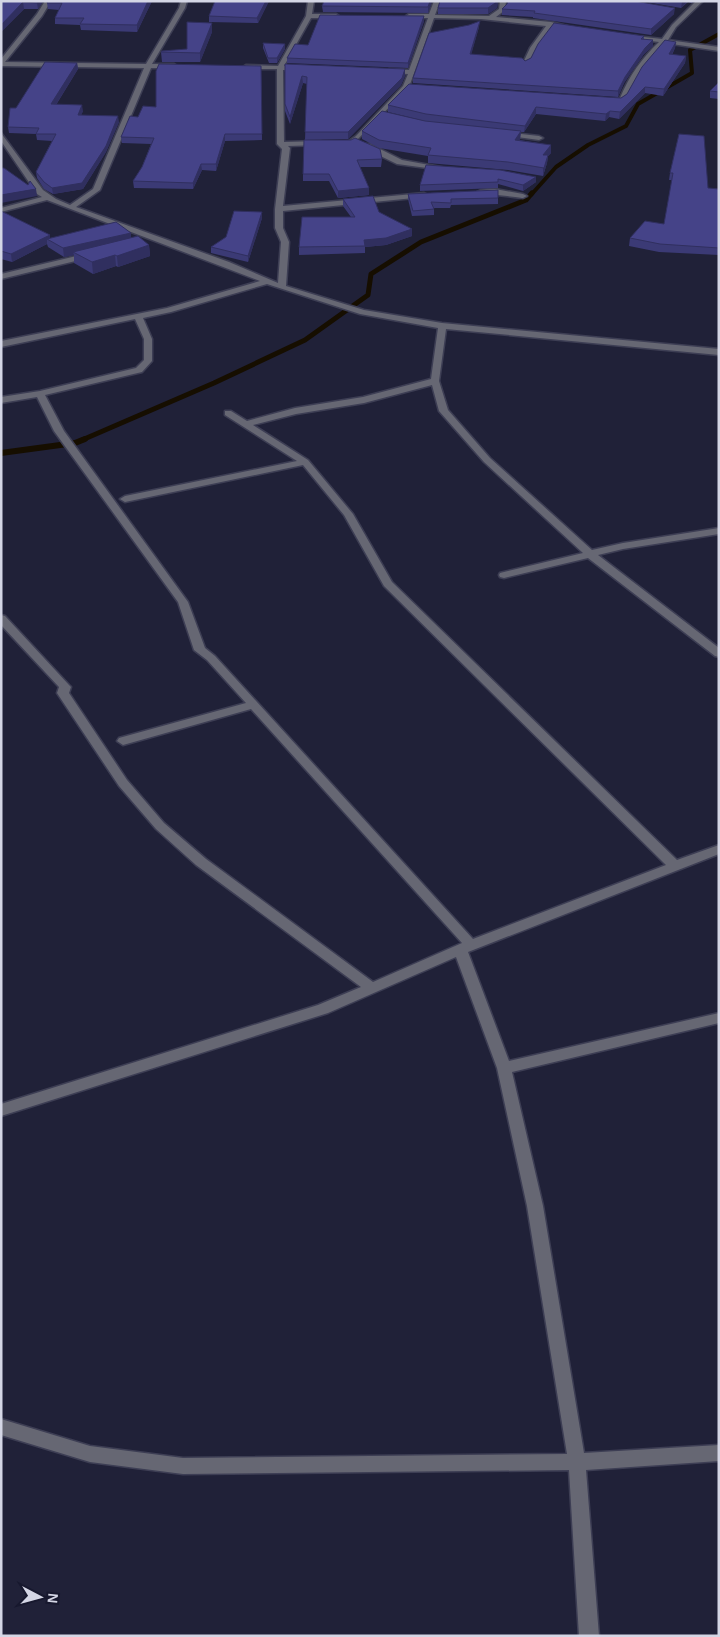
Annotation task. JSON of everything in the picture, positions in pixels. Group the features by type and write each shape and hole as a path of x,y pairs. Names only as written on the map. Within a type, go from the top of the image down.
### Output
{"street":[{"path":"1,64 40,16 48,1"},
{"path":"70,208 96,190 148,66 182,8 184,1"},
{"path":"281,144 280,67 309,16 311,1"},
{"path":"334,143 351,143 355,140 406,87 433,17 437,1"},
{"path":"468,26 492,18 502,10 503,1"},
{"path":"601,101 620,101 623,99 648,56 663,42 674,26 700,1"},
{"path":"680,12 688,13"},
{"path":"309,16 347,16"},
{"path":"404,16 492,18 578,28"},
{"path":"526,63 533,48 551,24"},
{"path":"426,34 434,33"},
{"path":"625,36 719,49"},
{"path":"1,64 186,66"},
{"path":"243,67 308,68"},
{"path":"383,71 411,72"},
{"path":"406,87 416,87"},
{"path":"378,114 388,116"},
{"path":"492,132 539,138"},
{"path":"1,135 40,192 48,198 70,208 324,301 363,312 442,326 526,336 719,352"},
{"path":"355,140 400,162 451,168"},
{"path":"281,144 325,143"},
{"path":"281,144 286,148 279,228 285,242 282,287"},
{"path":"476,192 495,191 524,196"},
{"path":"280,209 429,194"},
{"path":"1,210 48,198"},
{"path":"138,243 157,239"},
{"path":"1,276 102,252"},
{"path":"1,344 168,310 268,281"},
{"path":"1,400 40,394 139,370 148,361 148,339 138,316"},
{"path":"442,326 435,381 444,411 487,460 590,554 719,654"},
{"path":"247,424 295,411 364,400 435,381"},
{"path":"40,394 59,431 76,456 183,602 200,650 211,658 253,705 465,947 504,1068 535,1206 577,1462 589,1636"},
{"path":"228,413 305,462 348,514 388,584 675,866"},
{"path":"125,498 305,462"},
{"path":"504,575 623,546 719,531"},
{"path":"1,618 65,687 63,693 123,783 160,826 202,862 372,988"},
{"path":"123,741 253,705"},
{"path":"1,1110 313,1012 465,947 719,850"},
{"path":"504,1068 719,1018"},
{"path":"1,1428 90,1454 183,1466 577,1462 719,1453"}],"building":[{"path":"1,1 38,1 37,3 23,2 1,25"},
{"path":"48,1 148,1 137,25 80,24 84,18 55,18 62,3 47,3"},
{"path":"215,1 266,1 257,18 209,16"},
{"path":"324,1 430,1 428,7 322,6"},
{"path":"440,1 498,1 488,8 438,8"},
{"path":"508,1 635,1 675,8 651,29 534,13 535,11 502,9"},
{"path":"320,15 424,16 408,63 287,58 295,44 308,45"},
{"path":"480,21 470,54 522,58 525,61 531,58 538,44 554,23 644,36 641,39 653,40 645,48 625,77 618,91 413,78 429,33"},
{"path":"187,22 212,23 200,53 161,52 187,49"},
{"path":"665,40 676,42 669,54 686,56 664,89 645,87 620,112 610,111 606,114 536,107 525,126 426,114 388,105 409,84 621,98 627,94 642,67"},
{"path":"263,43 285,44 277,58 268,58"},
{"path":"45,62 77,63 51,104 82,105 78,115 118,116 106,146 82,183 52,188 36,172 56,134 36,134 39,128 8,127 10,108 16,108"},
{"path":"159,64 261,66 262,134 225,134 216,164 201,164 193,183 133,181 142,167 154,138 121,137 130,116 138,117 143,106 156,107 156,71"},
{"path":"285,64 405,69 402,78 348,132 305,132 307,77 302,76 290,117 285,104"},
{"path":"719,82 719,92 710,91"},
{"path":"382,111 425,121 521,131 515,140 551,145 543,155 548,155 544,168 508,162 428,155 431,148 379,140 362,131"},
{"path":"679,134 704,136 708,188 719,189 719,248 660,244 630,238 645,221 664,224 673,173 670,173"},
{"path":"355,138 380,149 382,159 357,160 369,188 338,191 329,174 303,174 304,140 351,140"},
{"path":"426,165 500,170 536,177 523,185 498,179 498,182 420,185"},
{"path":"1,168 4,168 28,185 30,181 36,189 1,195"},
{"path":"498,190 498,198 451,199 451,203 431,202 434,209 413,211 408,194"},
{"path":"373,196 379,212 412,229 386,238 364,240 365,246 299,247 302,217 355,217 343,199"},
{"path":"1,211 50,235 11,254 1,251"},
{"path":"234,211 262,212 248,256 211,247 226,237"},
{"path":"116,222 131,233 63,248 47,239"},
{"path":"138,236 149,245 117,256 92,262 73,252"}],"waterway":[{"path":"531,195 556,167 588,145 626,126 638,104 692,73 690,50 719,34"},
{"path":"82,440 214,383 305,340 368,295 371,274 421,242 526,200 532,193"},
{"path":"1,453 75,443 85,439"}]}
